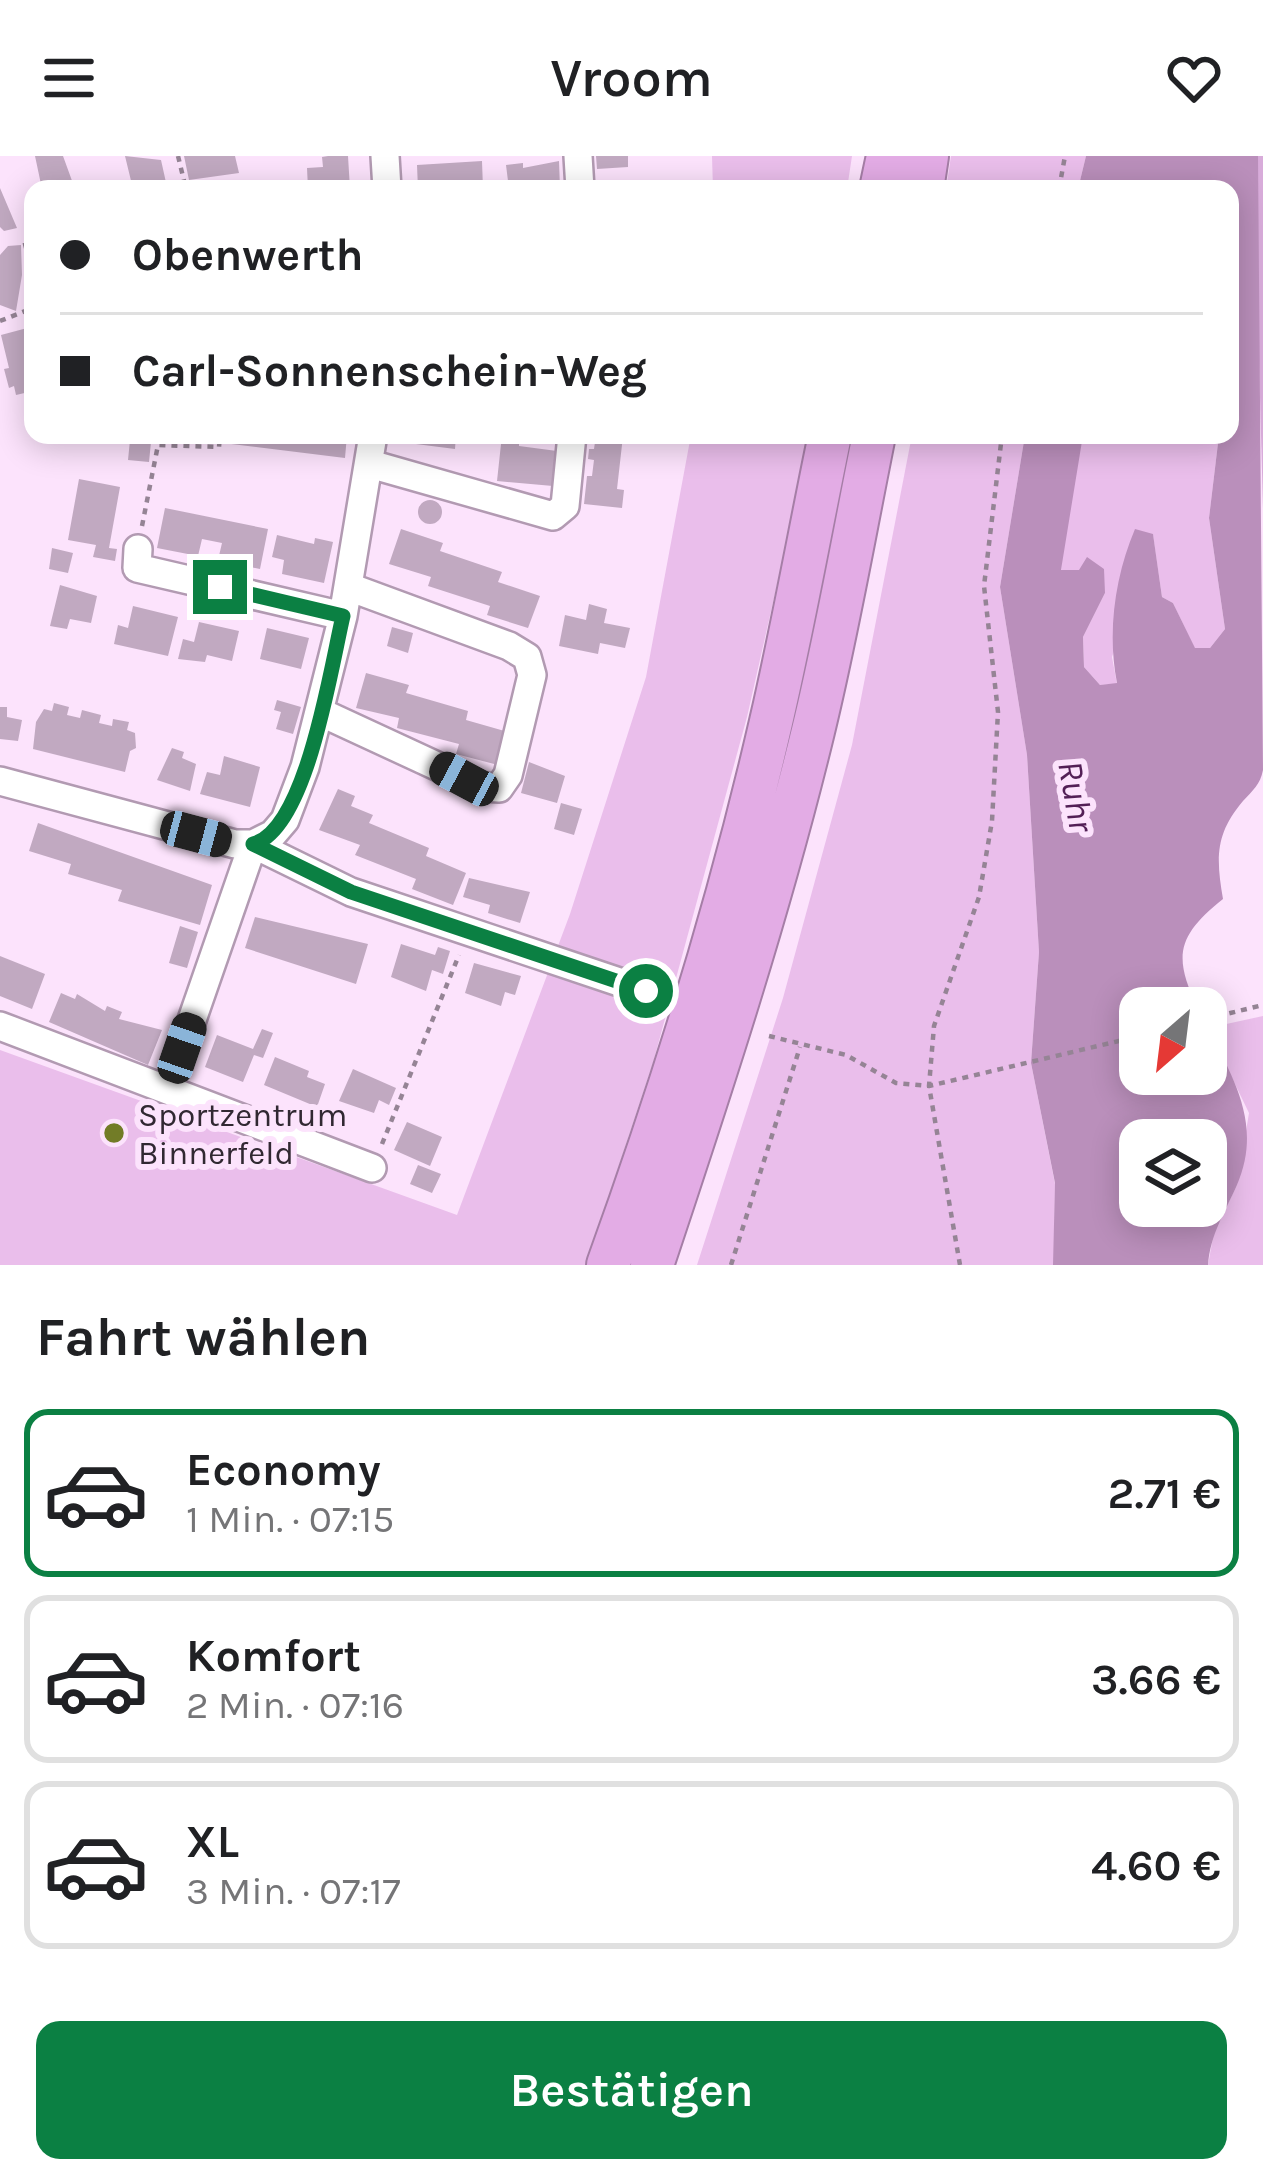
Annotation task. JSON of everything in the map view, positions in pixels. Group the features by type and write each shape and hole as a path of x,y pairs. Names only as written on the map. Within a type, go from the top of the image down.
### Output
{"highway":[{"path":"608,1265 703,974 745,825 828,444"},
{"path":"652,1265 745,984 777,868 813,730 872,444"}],"street":[{"path":"168,1089 253,844 273,834 284,820 320,712 346,602 372,444"},
{"path":"370,464 553,516 565,506 571,444"},
{"path":"138,549 137,568 346,602 509,646 527,657 532,674 508,775 499,788 482,787 320,712"},
{"path":"0,781 235,844 253,844 351,892 646,991"},
{"path":"0,1026 372,1168"}],"path":[{"path":"138,549 158,445 218,444"},
{"path":"961,1265 929,1085 937,1013 979,897 992,821 998,712 984,586 1001,444"},
{"path":"372,1168 468,933"},
{"path":"1227,1014 1263,1005"},
{"path":"769,1036 846,1055 896,1083 929,1085 1119,1041"},
{"path":"731,1265 800,1046"}],"shaded area":[{"path":"712,156 852,156 848,180 713,180"},
{"path":"951,156 1086,156 1080,180 947,180"},
{"path":"1258,156 1263,156 1263,509 1254,175"},
{"path":"689,444 809,444 747,717 653,1063 586,1265 0,1265 0,1050 457,1215 570,914 646,677"},
{"path":"910,444 1024,444 1000,587 1027,755 1039,952 1031,1063 1055,1184 1054,1265 697,1265 783,998 852,745"},
{"path":"1081,444 1218,444 1209,518 1225,629 1210,648 1195,649 1173,603 1162,597 1153,535 1112,657 1117,684 1100,685 1084,667 1083,637 1105,593 1079,570 1061,571 1062,540"},
{"path":"1263,1016 1263,1265 1208,1265 1216,1227 1227,1227 1227,1205 1237,1185 1249,1113 1227,1067 1227,1024"}],"water":[{"name":"Ruhr","path":"1086,156 1258,156 1263,770 1223,836 1219,859 1223,899 1188,936 1183,960 1189,987 1119,987 1119,1095 1227,1095 1227,1066 1241,1102 1247,1142 1227,1207 1227,1119 1119,1119 1119,1227 1218,1227 1208,1265 1053,1265 1055,1183 1031,1063 1039,952 1027,755 1000,587 1024,444 1082,444 1061,570 1079,570 1087,557 1104,569 1105,593 1083,637 1084,667 1100,685 1117,683 1115,604 1135,529 1153,534 1162,597 1173,603 1195,648 1210,648 1225,629 1209,518 1218,444 1239,444 1239,180 1080,180"}],"building":[{"path":"35,156 63,156 72,180 40,180"},
{"path":"125,156 161,160 165,180 131,180"},
{"path":"184,156 235,156 239,173 189,180"},
{"path":"348,156 349,180 308,180 307,168 323,167 322,157"},
{"path":"596,156 628,156 628,167 597,169"},
{"path":"482,161 483,180 418,180 417,165"},
{"path":"559,161 560,180 508,180 506,165 523,163 523,168"},
{"path":"0,188 17,228 4,231 0,227"},
{"path":"21,245 16,311 0,305 0,255 8,246"},
{"path":"24,329 24,393 16,395 14,386 9,388 1,335"},
{"path":"130,444 151,444 149,462 128,460"},
{"path":"231,444 346,444 345,458"},
{"path":"416,444 455,444 455,449"},
{"path":"501,444 557,451 553,486 497,481"},
{"path":"595,444 622,444 617,489 624,490 622,508 584,504 594,460 588,459 589,449"},
{"path":"79,479 120,487 109,548 117,549 115,561 93,557 96,545 68,540"},
{"path":"430,500 442,512 430,524 418,512"},
{"path":"165,508 268,529 260,569 218,560 222,543 202,539 198,556 157,548"},
{"path":"401,529 443,543 440,551 502,572 498,582 540,596 528,628 487,615 490,606 428,586 431,577 389,564"},
{"path":"277,535 314,544 315,538 333,542 324,583 282,574 284,560 272,557"},
{"path":"52,548 73,553 68,573 49,569"},
{"path":"60,585 97,596 91,623 70,619 67,629 50,626"},
{"path":"589,604 607,609 604,623 630,628 625,648 600,643 598,654 559,646 565,615 586,620"},
{"path":"133,606 178,617 168,656 114,644 118,625 128,628"},
{"path":"199,622 239,631 232,661 207,655 205,662 178,659 183,639 194,642"},
{"path":"392,627 413,633 408,653 387,646"},
{"path":"267,628 309,638 301,669 260,659"},
{"path":"366,673 409,685 406,693 468,711 466,720 508,732 498,765 456,754 459,744 397,728 399,718 356,708"},
{"path":"277,700 301,707 293,734 276,729 281,712 274,710"},
{"path":"54,703 69,707 67,715 80,718 82,710 101,715 99,723 129,722 127,730 135,733 136,748 130,751 125,772 33,749 36,722 44,709 52,711"},
{"path":"0,707 7,707 7,717 22,720 18,741 0,739"},
{"path":"172,748 196,764 190,791 157,780"},
{"path":"224,756 260,767 250,807 200,794 207,772 220,775"},
{"path":"529,762 565,776 557,803 521,793"},
{"path":"338,789 355,796 351,806 373,815 369,823 429,848 426,856 466,873 453,905 412,889 416,879 355,855 360,845 319,830"},
{"path":"561,803 582,809 574,835 554,829"},
{"path":"38,823 212,885 200,925 118,901 122,890 68,874 71,864 29,851"},
{"path":"469,878 530,892 520,923 488,913 490,905 463,897"},
{"path":"255,917 368,944 356,984 245,948"},
{"path":"180,926 198,932 187,968 169,963"},
{"path":"401,944 435,955 438,947 450,951 443,974 432,970 426,991 391,977"},
{"path":"0,956 45,974 32,1009 0,996"},
{"path":"474,963 521,976 515,995 505,992 501,1006 465,993"},
{"path":"61,993 75,999 77,994 105,1011 107,1006 122,1012 119,1019 162,1030 148,1065 49,1022"},
{"path":"262,1029 273,1033 263,1058 254,1055 243,1082 205,1067 217,1035 253,1049"},
{"path":"275,1057 309,1071 307,1077 325,1084 317,1107 264,1085"},
{"path":"353,1069 396,1088 389,1105 379,1100 374,1113 339,1101"},
{"path":"407,1122 442,1137 430,1166 394,1150"},
{"path":"418,1165 441,1174 432,1193 410,1184"}],"place":[{"name":"Sportzentrum Binnerfeld","path":"114,1133"}],"route":[{"path":"220,587 343,616 293,803 273,834 253,844 351,892 646,991"}]}
